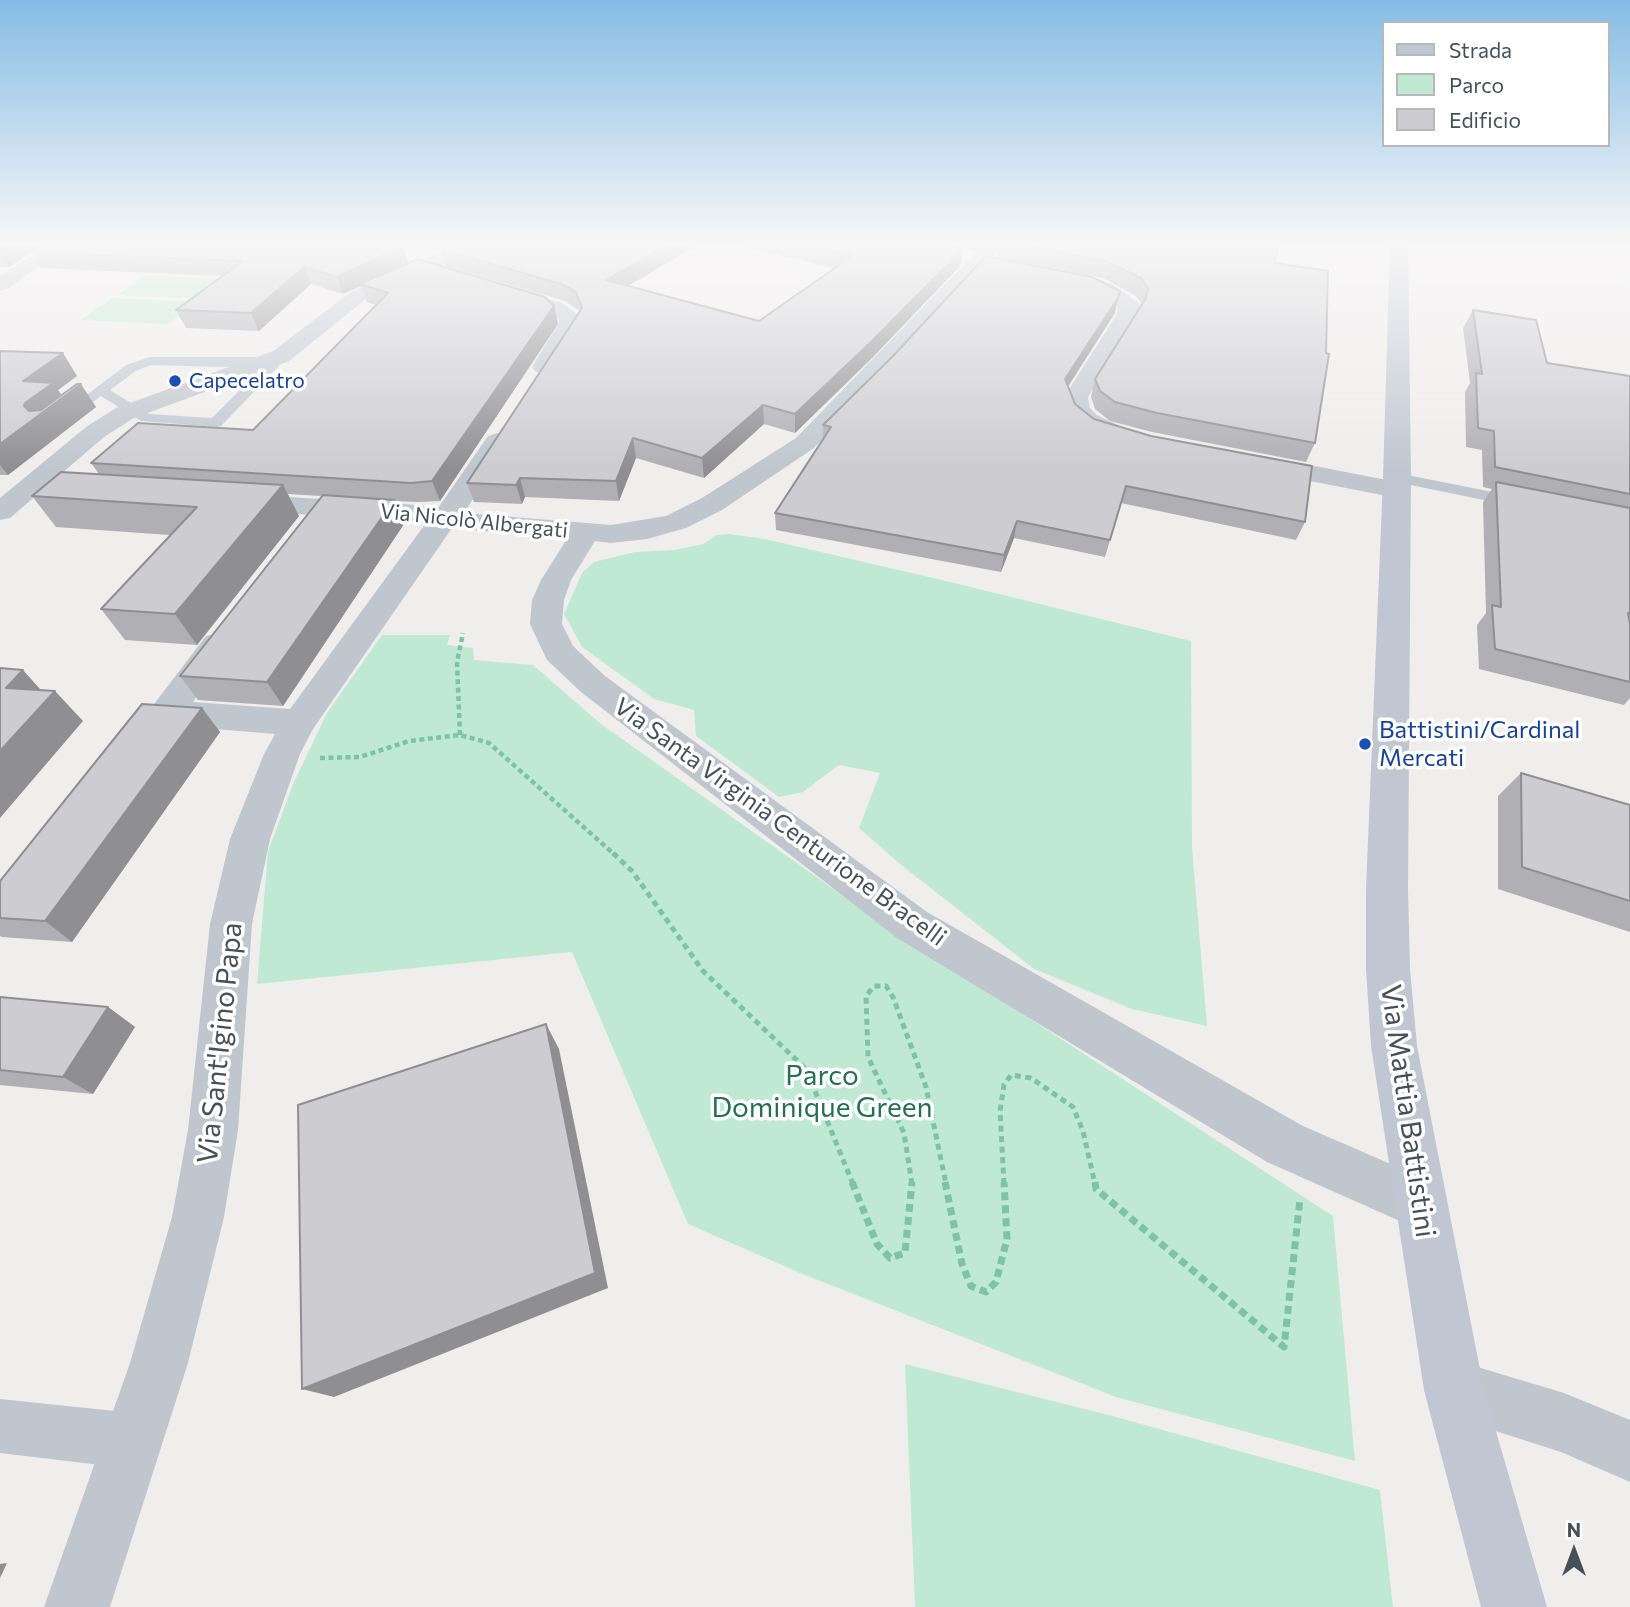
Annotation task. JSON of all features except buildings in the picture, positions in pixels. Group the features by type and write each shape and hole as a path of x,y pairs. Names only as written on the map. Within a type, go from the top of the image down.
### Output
{"main road":[{"name":"Via Mattia Battistini","path":"1398,319 1397,484 1388,803 1388,969 1394,1046 1454,1390 1514,1607"}],"street":[{"path":"534,383 571,319"},
{"name":"Via Nicolò Albergati","path":"215,500 424,514 585,533 629,533 676,522 712,504 794,452 925,319"},
{"path":"1125,319 1077,393 1076,402 1082,414 1093,424 1135,439"},
{"path":"0,512 14,488 133,409 270,361 297,346 326,320"},
{"name":"Via Sant'Igino Papa","path":"77,1607 159,1363 198,1217 213,1130 231,924 250,839 291,738 443,518 460,499 512,417"},
{"path":"1239,460 1397,484"},
{"path":"14,488 63,491"},
{"path":"299,541 325,507"},
{"name":"Via Santa Virginia Centurione Bracelli","path":"585,533 556,580 547,612 547,624 554,644 584,676 912,925 1305,1153 1420,1204"},
{"path":"240,615 166,712 291,738"},
{"path":"1454,1390 1564,1423 1630,1451"},
{"path":"0,1426 134,1441"}],"lane":[{"path":"57,423 100,390 131,368 150,361 270,361 272,366 216,423 146,418 100,390"},
{"path":"1397,484 1534,505"}],"path":[{"path":"460,735 457,662 463,632"},
{"path":"291,738 315,758 360,757 409,741 460,735 489,743 632,871 703,971 806,1069 877,1244 891,1258 905,1253 912,1191 911,1166 904,1133 868,1057 866,996 874,986 886,986 893,997 917,1061 926,1087 944,1166 962,1264 971,1286 986,1292 996,1282 1007,1239 1000,1111 1004,1085 1011,1075 1031,1078 1073,1107 1083,1131 1096,1189 1284,1347 1305,1153"}],"green space":[{"path":"81,319 174,319 168,324"},
{"path":"717,535 765,539 1191,641 1192,847 1207,1026 1132,1009 1034,969 900,864 859,828 880,773 839,765 803,792 779,797 696,736 694,710 654,699 582,647 564,614 582,573 594,562 635,552 675,550 703,544"},
{"name":"Parco Dominique Green","path":"382,635 450,635 447,645 473,648 474,660 533,665 601,724 863,910 1333,1216 1355,1461 1116,1397 800,1273 688,1224 572,952 257,984 268,851 294,782 327,713"},
{"path":"905,1364 1105,1414 1380,1490 1393,1607 915,1607"}],"place":[{"name":"Capecelatro","path":"175,381"},
{"name":"Battistini/Cardinal Mercati","path":"1365,744"}]}
